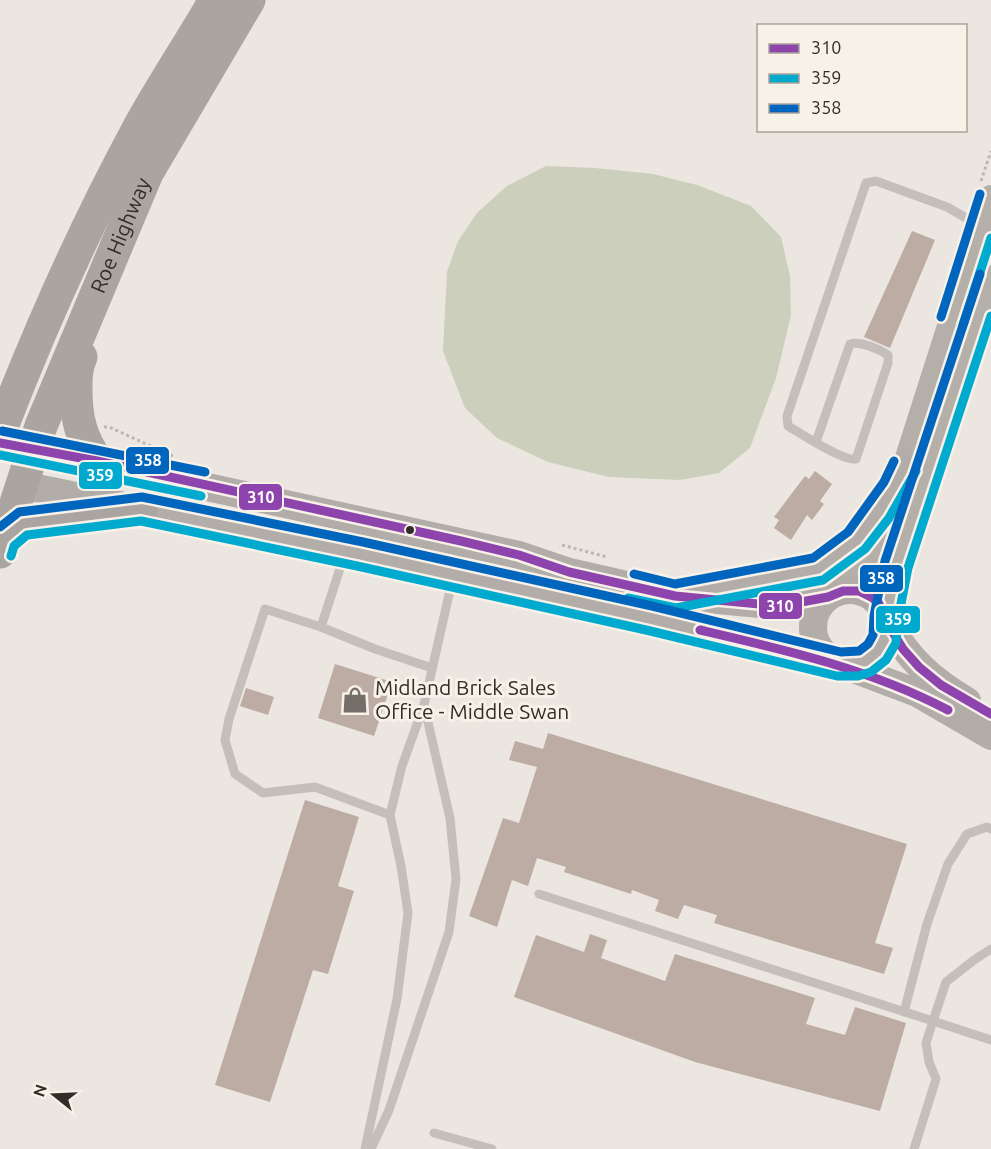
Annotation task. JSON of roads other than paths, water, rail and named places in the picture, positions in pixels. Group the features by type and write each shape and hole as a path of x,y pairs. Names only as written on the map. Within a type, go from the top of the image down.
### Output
{"highway":[{"name":"Roe Highway","path":"0,432 51,306 112,180 139,128 215,0"},
{"name":"Roe Highway","path":"2,545 11,482 33,448 57,384 147,173 249,0"},
{"path":"97,461 87,447 79,429 76,411 76,368 130,243 147,173"},
{"path":"0,400 9,393 25,370"},
{"path":"0,443 33,448"},
{"path":"2,545 22,524 141,509"}],"main road":[{"path":"33,448 461,541 519,555 569,572 675,596 780,606 851,590 866,594 879,604 903,649 919,667 941,685 991,714"},
{"path":"675,596 818,569 856,541 894,488 906,464"},
{"path":"11,482 345,551 838,663 917,693 991,736"},
{"path":"311,508 339,531 345,551"},
{"path":"831,595 817,609 813,633 814,640 823,654 838,663 857,664 872,658 885,638 886,620"}],"street":[{"path":"831,595 870,551 896,513 914,470 912,466 906,464 987,229 991,198"},
{"path":"886,620 896,565 991,278"}],"lane":[{"path":"816,442 850,344 859,344 888,355 888,363 856,459 849,459 816,442 788,426 787,417 866,183 876,181 947,207 987,229"},
{"path":"365,1149 397,999 408,913 390,815 402,766 424,705 461,541"},
{"path":"321,627 345,551"},
{"path":"390,815 315,787 263,793 235,774 225,740 229,719 265,609 432,668"},
{"path":"371,1149 389,1110 449,932 456,879 450,818 424,705"},
{"path":"904,1012 927,924 948,864 967,834 987,827 991,829"},
{"path":"539,894 991,1040"},
{"path":"914,1149 936,1079 929,1062 926,1043 946,982 991,950"},
{"path":"434,1133 492,1149"}],"place":[{"name":"Midland Brick Sales Office - Middle Swan","path":"355,700"}]}
